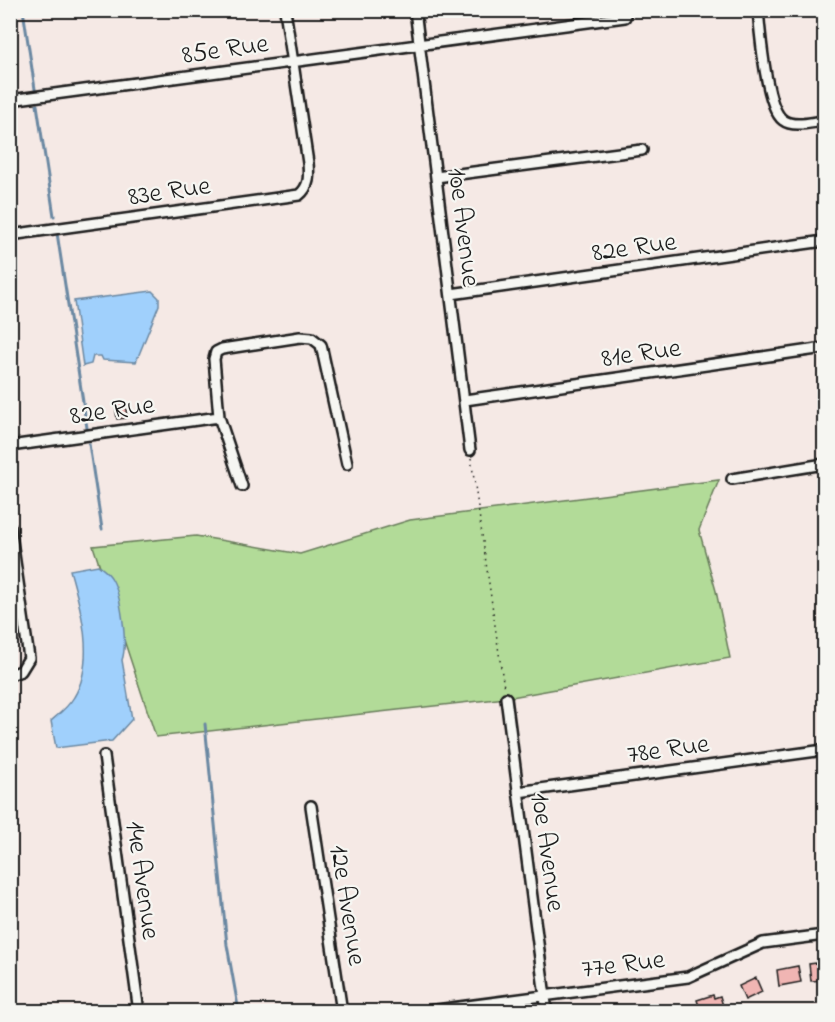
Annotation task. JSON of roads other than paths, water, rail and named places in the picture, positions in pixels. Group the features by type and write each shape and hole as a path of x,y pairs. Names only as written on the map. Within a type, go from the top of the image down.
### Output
{"street":[{"name":"83e Rue","path":"10,235 299,195 308,186 308,163 285,10"},
{"name":"10e Avenue","path":"415,10 470,450"},
{"path":"758,10 762,55 776,113 784,122 795,124 825,121"},
{"name":"85e Rue","path":"10,100 625,17"},
{"path":"436,177 642,150"},
{"name":"82e Rue","path":"451,294 825,242"},
{"path":"242,486 219,417 214,359 216,352 300,337 312,338 321,345 347,464"},
{"name":"81e Rue","path":"465,400 825,348"},
{"name":"82e Rue","path":"10,446 219,417"},
{"path":"732,478 825,464"},
{"path":"10,527 29,658 26,666 17,674 10,675"},
{"name":"10e Avenue","path":"506,698 547,1011"},
{"name":"78e Rue","path":"518,792 825,750"},
{"name":"14e Avenue","path":"104,756 139,1011"},
{"name":"12e Avenue","path":"311,806 342,1011"},
{"name":"77e Rue","path":"421,1011 688,977 763,943 825,934"}],"water":[{"path":"152,291 159,298 159,305 136,362 103,360 101,356 93,356 91,364 83,366 74,301"},
{"path":"98,565 112,579 121,607 124,631 122,660 132,719 112,741 56,748 51,721 67,707 74,697 81,683 84,667 82,617 70,570"}],"waterway":[{"path":"23,10 35,89"},
{"path":"37,105 54,216"},
{"path":"57,233 87,428"},
{"path":"89,444 102,529"},
{"path":"205,724 227,945 239,1012"}]}
